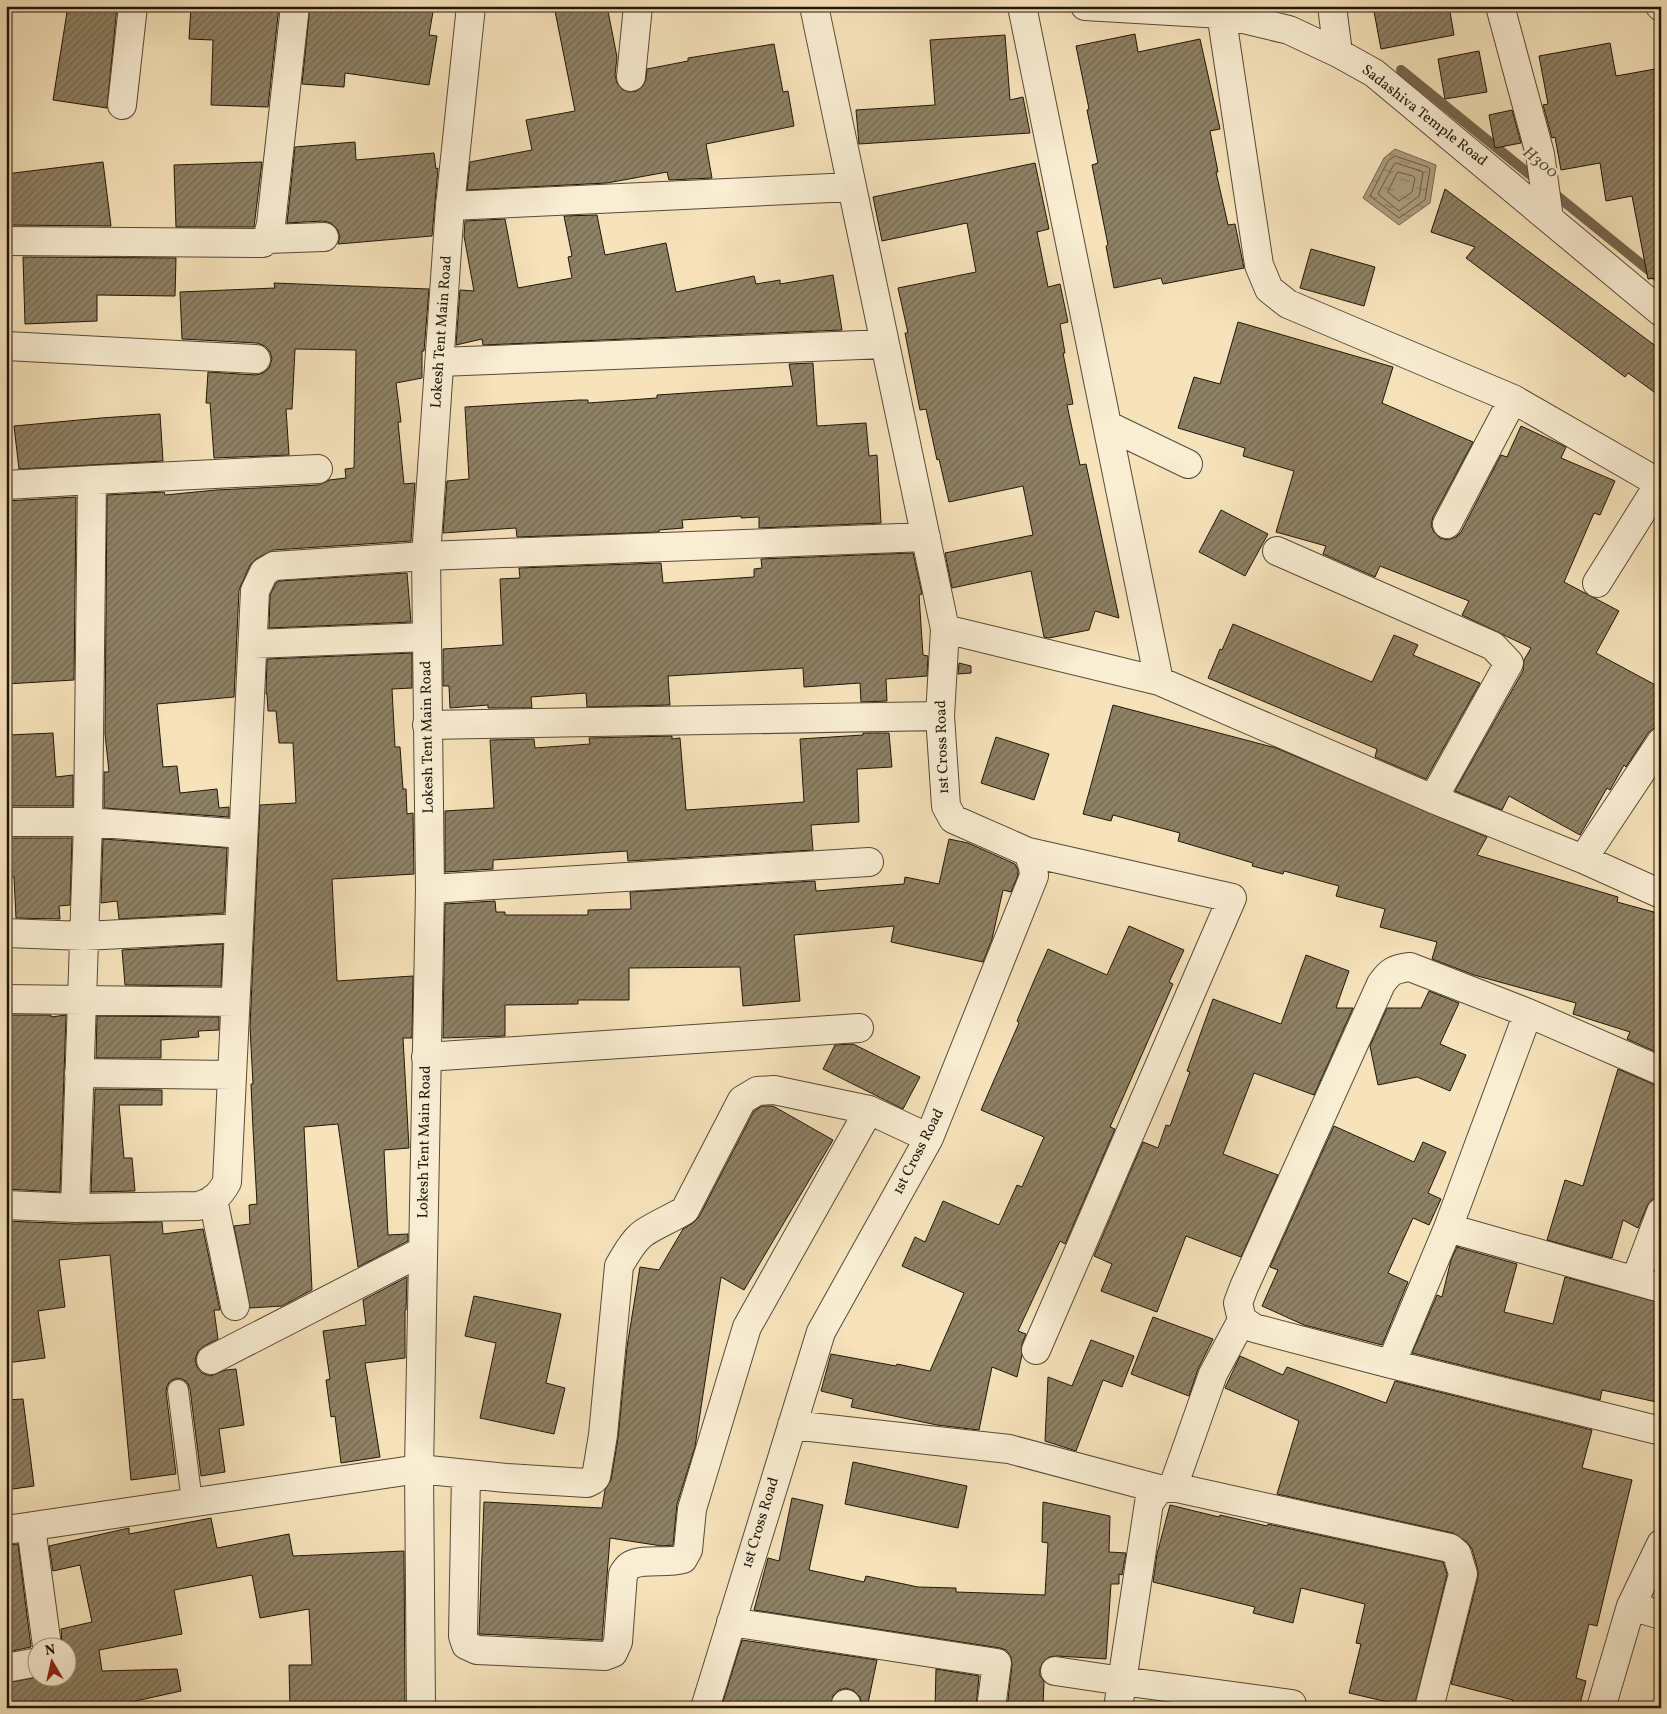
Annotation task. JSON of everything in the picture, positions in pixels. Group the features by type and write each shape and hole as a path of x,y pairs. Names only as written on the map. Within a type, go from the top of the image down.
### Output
{"street":[{"path":"122,105 132,6"},
{"path":"267,239 272,215 295,6"},
{"name":"Lokesh Tent Main Road","path":"421,1708 419,1469 430,889 426,556 450,206 471,6"},
{"path":"631,77 638,6"},
{"name":"1st Cross Road","path":"705,1708 821,1332 929,1138 1034,876 1028,852 953,818 946,806 940,716 945,629 814,6"},
{"path":"1022,6 1159,681"},
{"name":"Sadashiva Temple Road","path":"1085,6 1221,10 1289,30 1338,52 1374,73 1547,207 1661,312"},
{"path":"1332,6 1338,52"},
{"path":"1500,6 1540,154 1547,207"},
{"path":"1221,10 1259,265 1269,289 1288,304 1513,399 1660,482 1597,583"},
{"path":"450,206 852,186"},
{"path":"6,241 259,244 267,239 324,237"},
{"path":"440,362 886,344"},
{"path":"6,346 256,359"},
{"path":"1447,524 1513,399"},
{"path":"1107,425 1188,464"},
{"path":"6,485 318,469"},
{"path":"75,1208 88,822 92,480"},
{"path":"6,1205 75,1208 198,1206 220,1194 227,1182 255,591 264,572 274,566 426,556 926,537"},
{"path":"1277,551 1493,646 1509,663 1433,799"},
{"path":"945,629 1159,681 1433,799 1583,859 1661,894"},
{"path":"252,644 426,637"},
{"path":"427,725 940,716"},
{"path":"1583,859 1661,742"},
{"path":"6,822 88,822 243,834"},
{"path":"1028,852 1232,898 1036,1350"},
{"path":"430,889 869,862"},
{"path":"6,933 84,936 239,928"},
{"path":"1118,1708 1149,1503 1166,1488 1214,1374 1242,1320 1238,1303 1244,1287 1387,974 1397,968 1410,967 1528,1013 1661,1071"},
{"path":"6,999 235,1002"},
{"path":"1391,1364 1448,1228 1528,1013"},
{"path":"426,1057 859,1028"},
{"path":"79,1074 232,1075"},
{"path":"45,1636 18,1528 419,1469 506,1478 587,1483 593,1480 596,1477 604,1435 619,1266 628,1250 641,1235 674,1218 685,1210 742,1100 757,1091 774,1090 869,1110 929,1138"},
{"path":"466,1474 464,1636 466,1645 477,1650 605,1656 613,1653 618,1642 623,1574 629,1566 636,1563 675,1562 682,1559 688,1550 692,1510 747,1327 869,1110"},
{"path":"213,1199 235,1306"},
{"path":"1448,1228 1648,1284 1661,1212"},
{"path":"211,1360 423,1251"},
{"path":"1242,1320 1254,1328 1661,1431"},
{"path":"792,1426 1009,1449 1166,1488 1450,1548 1457,1554 1463,1574 1429,1708"},
{"path":"1601,1708 1631,1606 1661,1544"},
{"path":"1631,1606 1661,1615"},
{"path":"730,1622 997,1663 991,1708"},
{"path":"6,1668 28,1664"},
{"path":"1055,1670 1292,1704"}],"lane":[{"path":"178,1390 192,1502"}],"water":[{"path":"1395,149 1436,165 1430,203 1399,225 1363,198 1384,158"}],"building":[{"path":"68,6 117,6 107,108 53,100"},
{"path":"191,6 279,6 268,107 211,105 213,40 189,39"},
{"path":"310,6 434,6 429,35 437,36 429,85 345,73 344,87 302,84"},
{"path":"554,6 607,6 617,57 615,75 617,83 622,89 629,92 637,91 643,86 647,69 688,61 688,58 774,44 783,92 788,91 794,126 706,144 712,178 669,180 667,172 607,183 467,190 470,162 532,150 526,120 575,111"},
{"path":"1373,6 1449,6 1454,35 1381,49"},
{"path":"1135,34 1138,52 1200,39 1220,129 1210,131 1218,172 1216,172 1228,225 1235,224 1244,268 1163,284 1161,278 1114,288 1106,246 1108,245 1092,165 1098,163 1076,46"},
{"path":"1005,35 1010,100 1023,97 1030,133 859,144 856,110 935,105 930,40"},
{"path":"1610,43 1616,76 1661,68 1661,277 1648,279 1632,196 1606,201 1600,163 1561,170 1555,137 1552,138 1543,105 1548,104 1539,56"},
{"path":"1479,51 1487,92 1445,99 1438,59"},
{"path":"1512,110 1521,143 1495,148 1489,115"},
{"path":"355,142 356,160 434,153 436,169 438,168 432,236 338,244 340,236 337,229 331,223 323,221 287,223 295,147"},
{"path":"103,162 111,226 6,225 6,174"},
{"path":"262,162 254,227 176,227 174,165"},
{"path":"1035,163 1049,229 1037,232 1048,287 1060,284 1068,322 1060,324 1065,353 1063,353 1073,404 1067,405 1080,465 1086,464 1119,618 1095,611 1089,630 1049,638 1044,637 1031,571 952,588 945,553 1033,535 1023,486 949,502 939,459 937,460 926,409 920,410 905,333 908,333 898,288 976,272 967,223 882,241 873,197"},
{"path":"1445,189 1661,350 1661,397 1628,373 1625,377 1466,258 1475,247 1431,232"},
{"path":"597,215 605,255 666,243 676,292 754,276 756,284 780,280 780,284 833,275 842,330 483,345 482,339 456,345 460,290 474,291 464,236 465,221 505,219 518,288 572,278 568,257 572,256 564,216"},
{"path":"1311,249 1375,267 1364,306 1300,288"},
{"path":"23,257 176,258 175,296 97,295 97,321 25,324"},
{"path":"274,283 429,289 424,351 422,351 422,378 396,383 401,422 398,422 404,484 415,483 411,541 273,550 256,559 250,565 239,590 234,697 157,704 163,767 177,766 180,793 217,789 219,808 229,807 229,817 104,808 104,772 109,772 105,734 107,495 164,492 165,495 216,490 319,485 329,480 346,478 345,469 354,468 356,350 295,349 292,409 286,409 289,455 214,458 210,403 206,403 208,372 256,375 263,373 269,368 272,359 270,352 265,346 257,343 182,339 180,292 275,288"},
{"path":"1238,322 1393,367 1382,403 1473,442 1433,517 1431,525 1434,532 1440,538 1448,540 1456,537 1461,532 1501,455 1507,457 1521,426 1566,447 1561,458 1615,481 1600,515 1594,513 1564,582 1619,611 1596,653 1661,688 1661,727 1654,728 1648,733 1626,767 1624,765 1610,790 1607,788 1580,835 1509,796 1502,810 1455,791 1523,671 1524,660 1531,648 1462,615 1469,601 1380,566 1375,577 1323,554 1326,546 1276,532 1294,471 1243,456 1245,448 1178,428 1194,377 1220,384"},
{"path":"813,363 817,426 866,423 869,456 877,455 881,523 759,528 759,517 741,518 741,516 682,520 683,528 659,530 659,532 517,537 516,528 443,533 447,481 469,479 465,407 579,400 588,400 588,403 657,398 657,395 793,386 789,364"},
{"path":"160,414 163,461 19,469 14,426"},
{"path":"76,497 74,680 6,684 6,501"},
{"path":"1221,510 1268,534 1245,576 1199,552"},
{"path":"913,553 922,594 919,595 923,655 928,656 927,676 886,679 887,701 861,702 860,683 804,687 803,668 668,676 670,705 587,707 586,693 531,697 532,708 488,708 488,705 450,708 449,686 443,686 443,649 503,645 500,579 520,578 519,568 661,563 663,583 754,577 754,569 762,568 761,559"},
{"path":"407,573 411,622 269,628 270,595 279,581"},
{"path":"1233,624 1372,682 1394,635 1418,645 1413,655 1480,683 1426,779 1375,757 1377,749 1208,678"},
{"path":"412,653 412,688 392,689 395,747 400,747 403,789 406,789 407,814 413,813 414,874 332,879 337,981 413,976 412,1038 403,1038 409,1148 384,1150 388,1235 408,1234 408,1241 358,1267 338,1124 304,1127 312,1290 282,1306 250,1308 234,1226 250,1224 249,1205 257,1204 250,1027 260,805 296,803 293,743 279,743 276,711 268,711 266,694 267,659"},
{"path":"959,663 971,666 971,673 958,674"},
{"path":"1113,705 1276,748 1487,837 1477,855 1618,897 1617,902 1661,914 1661,1054 1627,1039 1630,1032 1573,1014 1576,1003 1474,975 1432,959 1437,942 1380,927 1385,909 1336,896 1339,886 1284,871 1283,874 1252,866 1253,863 1178,841 1180,833 1113,815 1111,821 1083,814"},
{"path":"53,733 56,777 73,775 73,806 11,806 10,780 12,780 9,735"},
{"path":"863,733 889,733 892,767 857,769 859,822 811,825 813,850 628,861 627,851 493,860 493,869 445,872 445,811 494,808 490,740 534,739 535,748 590,744 589,738 672,736 672,739 680,738 686,810 804,802 800,739 863,735"},
{"path":"996,737 1049,754 1034,800 981,783"},
{"path":"6,838 72,838 70,905 59,906 60,919 16,918 14,877 6,877"},
{"path":"103,839 227,848 224,913 119,919 117,901 101,903"},
{"path":"949,839 968,843 1015,864 1018,870 1018,875 1011,892 1003,890 992,939 983,962 891,942 894,926 794,935 800,1001 743,1006 740,967 629,968 629,1000 578,1000 578,1004 505,1005 505,1036 443,1038 445,904 495,901 496,912 505,912 505,915 588,915 588,910 631,909 630,892 815,881 816,891 904,884 905,877 939,884"},
{"path":"1129,926 1184,950 1169,982 1173,984 1110,1127 1115,1129 1065,1244 1060,1241 1018,1331 1026,1334 1022,1344 1022,1355 1017,1377 992,1367 979,1430 937,1425 851,1407 853,1399 821,1391 831,1354 930,1371 964,1293 902,1266 915,1237 925,1242 943,1201 999,1225 1017,1185 1022,1187 1044,1137 981,1110 1019,1023 1017,1021 1033,983 1048,949 1107,975"},
{"path":"223,944 221,986 125,985 122,950"},
{"path":"1306,955 1349,971 1336,1008 1353,1008 1314,1095 1254,1073 1223,1154 1278,1175 1241,1257 1186,1236 1157,1312 1101,1291 1112,1264 1094,1256 1143,1142 1158,1148 1166,1125 1170,1126 1190,1072 1187,1071 1213,999 1281,1024"},
{"path":"1429,991 1459,1003 1440,1044 1466,1055 1450,1091 1417,1077 1378,1085 1370,1046 1387,1008 1421,1008"},
{"path":"6,1015 51,1015 51,1017 66,1015 60,1192 6,1189"},
{"path":"97,1016 219,1017 219,1030 198,1031 199,1037 161,1040 161,1058 96,1058"},
{"path":"853,1044 920,1077 903,1109 823,1069 835,1045"},
{"path":"1618,1069 1661,1086 1661,1197 1652,1200 1647,1206 1638,1228 1623,1220 1612,1258 1547,1240 1565,1180 1583,1186"},
{"path":"95,1089 162,1090 162,1105 119,1105 124,1158 132,1158 135,1191 91,1192"},
{"path":"762,1106 773,1106 833,1140 744,1290 721,1277 695,1447 677,1504 673,1545 662,1546 610,1538 602,1640 479,1634 484,1502 602,1508 605,1490 611,1480 618,1438 627,1347 640,1267 659,1270 683,1229 699,1217 754,1111"},
{"path":"1334,1126 1414,1162 1423,1142 1446,1152 1428,1193 1441,1199 1429,1225 1413,1218 1388,1273 1408,1282 1382,1345 1304,1325 1262,1306 1278,1270 1270,1267"},
{"path":"6,1221 75,1224 162,1222 163,1234 203,1229 220,1310 214,1310 218,1339 198,1351 195,1360 197,1367 202,1373 210,1376 226,1370 236,1369 244,1425 219,1429 225,1472 201,1476 190,1389 187,1382 177,1378 170,1381 166,1391 176,1474 131,1480 110,1255 59,1260 65,1307 38,1311 45,1358 6,1363"},
{"path":"1457,1247 1517,1264 1504,1312 1553,1324 1565,1277 1661,1303 1661,1403 1602,1390 1600,1400 1412,1353 1437,1295 1442,1297 1451,1260"},
{"path":"407,1277 405,1358 365,1363 380,1457 341,1463 335,1416 331,1417 326,1380 330,1379 323,1331 366,1325 363,1300"},
{"path":"474,1296 561,1314 546,1383 565,1388 554,1434 480,1418 496,1343 465,1336"},
{"path":"1153,1317 1213,1339 1198,1369 1189,1396 1131,1374"},
{"path":"1091,1340 1134,1356 1122,1387 1103,1380 1076,1451 1045,1441 1048,1377 1072,1386"},
{"path":"1240,1356 1283,1375 1287,1367 1386,1403 1395,1381 1592,1430 1582,1468 1632,1480 1597,1626 1589,1624 1576,1678 1586,1681 1579,1708 1511,1708 1513,1700 1451,1684 1478,1578 1478,1570 1472,1549 1467,1542 1453,1533 1277,1494 1299,1421 1225,1388"},
{"path":"23,1399 34,1486 6,1490 6,1400"},
{"path":"853,1462 967,1486 958,1528 845,1504"},
{"path":"792,1498 823,1505 809,1570 864,1582 866,1576 918,1587 956,1588 956,1592 1045,1595 1048,1543 1042,1542 1043,1502 1110,1516 1109,1552 1126,1553 1122,1575 1119,1574 1119,1584 1111,1584 1106,1659 1049,1657 1043,1662 1040,1669 1040,1676 1044,1681 1043,1708 1007,1708 1012,1665 1011,1657 1006,1650 754,1610 768,1558 779,1561"},
{"path":"1170,1505 1219,1517 1220,1515 1267,1526 1268,1524 1443,1562 1447,1574 1414,1708 1349,1693 1361,1644 1356,1643 1365,1604 1301,1588 1293,1623 1253,1613 1255,1607 1153,1582 1157,1554"},
{"path":"211,1518 217,1548 289,1534 293,1556 404,1551 405,1708 290,1708 289,1665 312,1665 309,1609 260,1618 252,1575 174,1590 182,1634 99,1650 102,1671 177,1669 181,1691 122,1704 123,1708 6,1708 6,1683 28,1679 28,1686 78,1686 78,1636 61,1636 61,1629 92,1622 80,1565 53,1571 49,1546 129,1528 129,1534"},
{"path":"18,1544 30,1636 28,1636 28,1648 7,1652 6,1545"},
{"path":"742,1640 877,1660 867,1708 862,1708 860,1697 854,1691 846,1688 839,1690 833,1696 830,1708 721,1708"},
{"path":"936,1669 979,1676 976,1708 935,1708"}],"waterway":[{"name":"H300","path":"1401,70 1539,182"},
{"name":"H300","path":"1551,191 1661,280"}]}
